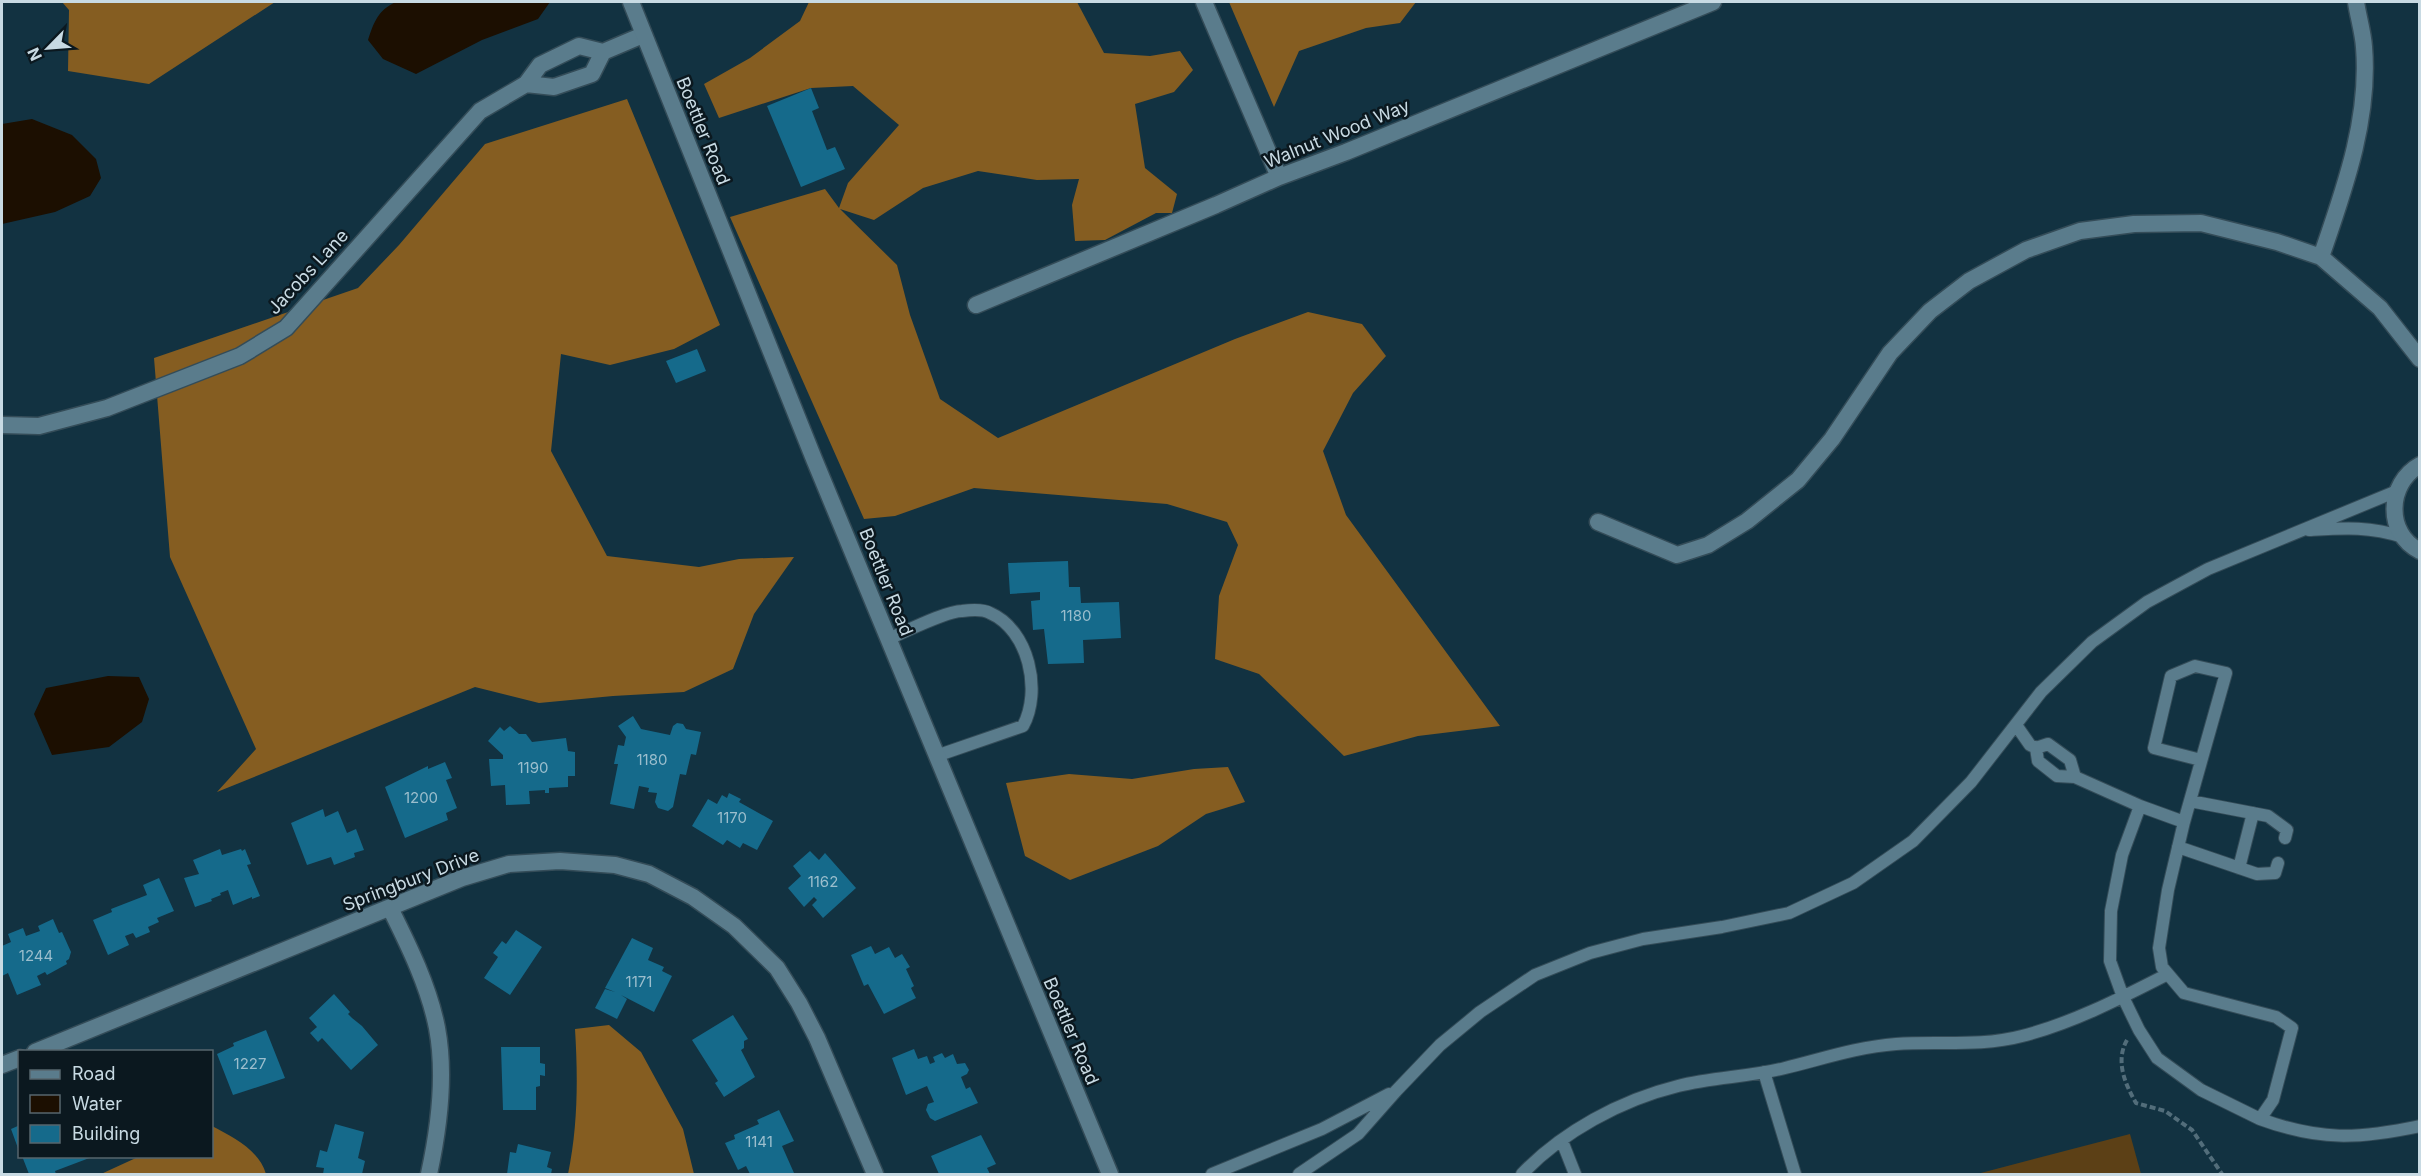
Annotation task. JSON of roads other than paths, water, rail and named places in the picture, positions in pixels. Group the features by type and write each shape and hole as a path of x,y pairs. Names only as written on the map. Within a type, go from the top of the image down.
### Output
{"street":[{"name":"Boettler Road","path":"631,2 888,639 1110,1174"},
{"path":"1204,2 1279,177"},
{"name":"Walnut Wood Way","path":"976,305 1216,206 1279,177 1346,152 1713,2"},
{"path":"2321,257 2350,174 2363,103 2364,46 2356,2"},
{"path":"526,84 554,87 592,74 603,52 643,35"},
{"name":"Jacobs Lane","path":"2,425 39,426 107,408 240,356 286,328 480,111 526,84 540,65 579,46 603,52"},
{"path":"1598,522 1677,555 1708,545 1747,521 1798,480 1832,439 1890,353 1930,311 1968,281 2026,250 2080,231 2134,224 2201,223 2277,242 2321,257 2380,308 2420,359"},
{"path":"2418,461 2397,491 2393,507 2396,523 2403,537 2420,551"},
{"name":"Springbury Drive","path":"41,1050 462,878 509,864 560,861 615,865 648,874 693,897 734,926 777,968 817,1038 875,1174"},
{"path":"390,908 421,977 437,1029 441,1070 435,1147 429,1174"},
{"path":"2,1065 18,1059"}],"lane":[{"path":"1299,1174 1358,1134 1440,1045 1534,975 1590,953 1643,939 1722,927 1789,913 1853,883 1914,841 1971,782 2041,692 2092,642 2147,602 2208,569 2397,491"},
{"path":"2296,531 2359,527 2403,537"},
{"path":"888,639 959,610 988,611 1008,624 1024,648 1031,679 1031,711 1023,726 936,756"},
{"path":"2201,760 2154,748 2171,676 2195,666 2226,673 2184,822 2168,890 2159,948 2162,967 2184,993 2276,1017 2292,1028 2273,1100 2260,1119"},
{"path":"2016,725 2031,745 2036,748 2038,761 2057,776 2075,777 2140,806 2184,822"},
{"path":"2036,748 2048,744 2070,760 2075,777"},
{"path":"2190,801 2268,816 2287,830 2285,838"},
{"path":"2140,806 2122,855 2111,911 2110,961 2123,997 2139,1030 2157,1058 2201,1090 2260,1119 2290,1130 2333,1137 2383,1134 2420,1126"},
{"path":"2239,868 2253,813"},
{"path":"2178,847 2257,874 2275,873 2278,863"},
{"path":"1522,1174 1534,1162 1577,1130 1637,1097 1680,1085 1764,1072 1861,1048 1896,1044 1983,1042 2020,1036 2066,1022 2168,974"},
{"path":"1764,1072 1795,1174"},
{"path":"1212,1174 1322,1129 1396,1091"},
{"path":"1562,1141 1575,1174"}],"water":[{"path":"396,2 550,2 538,19 482,40 416,74 383,59 368,40 378,17"},
{"path":"32,119 72,135 96,159 101,178 90,196 55,212 2,224 2,124"},
{"path":"108,676 139,677 149,699 142,722 109,747 52,755 34,714 46,688"}]}
